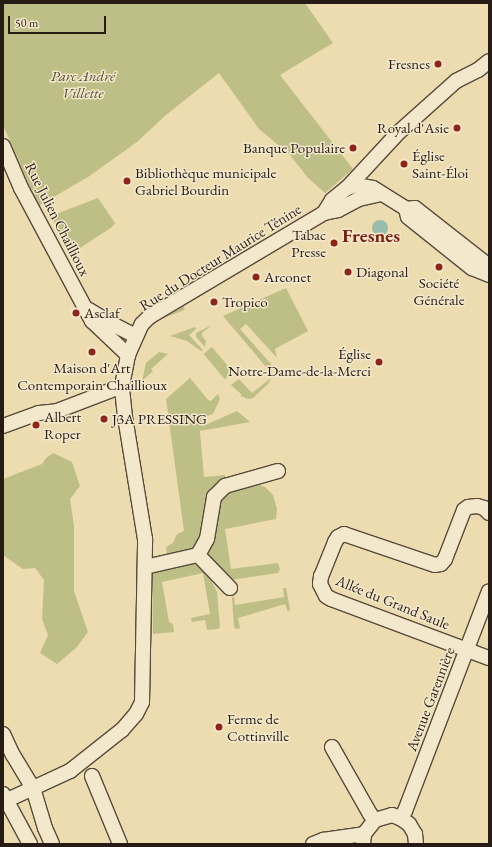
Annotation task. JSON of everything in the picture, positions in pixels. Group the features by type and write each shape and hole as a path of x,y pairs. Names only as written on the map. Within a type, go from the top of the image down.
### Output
{"street":[{"name":"Rue du Docteur Maurice Ténine","path":"4,799 34,788 70,771 122,730 142,702 141,668 145,538 125,417 122,386 128,355 136,336 149,317 324,213 332,200 347,188 399,132 456,81 478,70 489,61"},
{"name":"Rue Julien Chaillioux","path":"3,146 21,188 92,321 128,355"},
{"path":"363,170 361,179 371,192"},
{"path":"347,188 356,185 406,209 414,208 489,266"},
{"path":"324,213 338,210 371,192"},
{"path":"406,209 408,217 472,268 489,275"},
{"path":"84,307 136,336"},
{"path":"3,426 39,413 56,411 122,386"},
{"path":"145,567 198,555 207,539 214,497 225,486 278,471"},
{"name":"Allée du Grand Saule","path":"489,513 484,508 477,506 468,507 464,510 445,559 440,564 435,565 344,534 338,537 321,576 320,584 322,590 331,599 489,658"},
{"path":"198,555 230,588"},
{"name":"Avenue Garennière","path":"400,818 406,811 489,591"},
{"path":"3,734 12,755 34,788 45,828 52,844"},
{"path":"332,748 370,814 375,820"},
{"path":"92,776 120,844"},
{"path":"4,799 30,844"},
{"path":"313,844 323,840 364,839 375,820 392,816 400,818 409,824 415,834 416,844"}],"green space":[{"name":"Parc André Villette","path":"3,3 305,3 333,43 280,75 353,169 325,193 308,178 290,155 259,129 219,73 166,115 137,142 88,177 38,206 3,125"},
{"path":"98,198 115,223 112,227 71,254 51,216"},
{"path":"286,288 308,331 275,349 277,358 246,324 240,329 271,364 272,374 223,316"},
{"path":"183,305 185,310 162,319 160,314"},
{"path":"212,325 202,333 202,336 206,341 205,347 196,337 196,333"},
{"path":"195,327 196,329 189,335 203,350 201,351 187,341 170,336"},
{"path":"212,347 233,372 225,379 204,354"},
{"path":"159,352 168,354 151,369 153,371 142,381 146,363"},
{"path":"190,378 208,400 211,401 218,394 220,399 213,414 201,418 203,426 237,411 250,422 200,431 204,477 225,475 225,482 206,521 197,548 167,558 166,547 173,543 177,534 184,531 166,399"},
{"path":"271,378 268,384 253,398 248,399 241,396 241,394 231,385 239,379 252,393"},
{"path":"53,453 72,462 80,486 70,499 74,526 74,591 88,632 76,648 57,664 40,653 48,635 42,619 44,580 35,568 23,569 3,555 3,479 42,464 46,458"},
{"path":"257,484 265,487 273,495 277,509 276,519 225,529 231,569 278,563 280,569 278,573 230,580 214,567 209,555 208,547 220,494"},
{"path":"194,563 206,567 213,575 210,578 217,592 220,627 218,629 207,630 205,620 192,622 191,618 210,614 203,573 162,582 169,622 173,624 174,632 153,634 152,571"},
{"path":"283,588 286,588 290,609 288,612 285,604 238,618 240,628 236,629 234,627 232,598 234,596 235,605 284,597"}],"shaded area":[{"path":"380,220 387,225 388,228 383,235 380,236 373,231 372,228 377,221"}],"place":[{"name":"Fresnes","path":"438,64"},
{"name":"Royal d'Asie","path":"457,128"},
{"name":"Banque Populaire","path":"353,148"},
{"name":"Église Saint-Éloi","path":"404,164"},
{"name":"Bibliothèque municipale Gabriel Bourdin","path":"127,181"},
{"name":"Tabac Presse","path":"334,243"},
{"name":"Société Générale","path":"439,267"},
{"name":"Diagonal","path":"348,272"},
{"name":"Arconet","path":"256,277"},
{"name":"Tropico","path":"214,302"},
{"name":"Asclaf","path":"76,313"},
{"name":"Maison d'Art Contemporain Chaillioux","path":"92,352"},
{"name":"Église Notre-Dame-de-la-Merci","path":"379,362"},
{"name":"J3A PRESSING","path":"104,419"},
{"name":"Albert Roper","path":"36,425"},
{"name":"Ferme de Cottinville","path":"219,727"}],"district":[{"name":"Fresnes","path":"371,236"}]}
